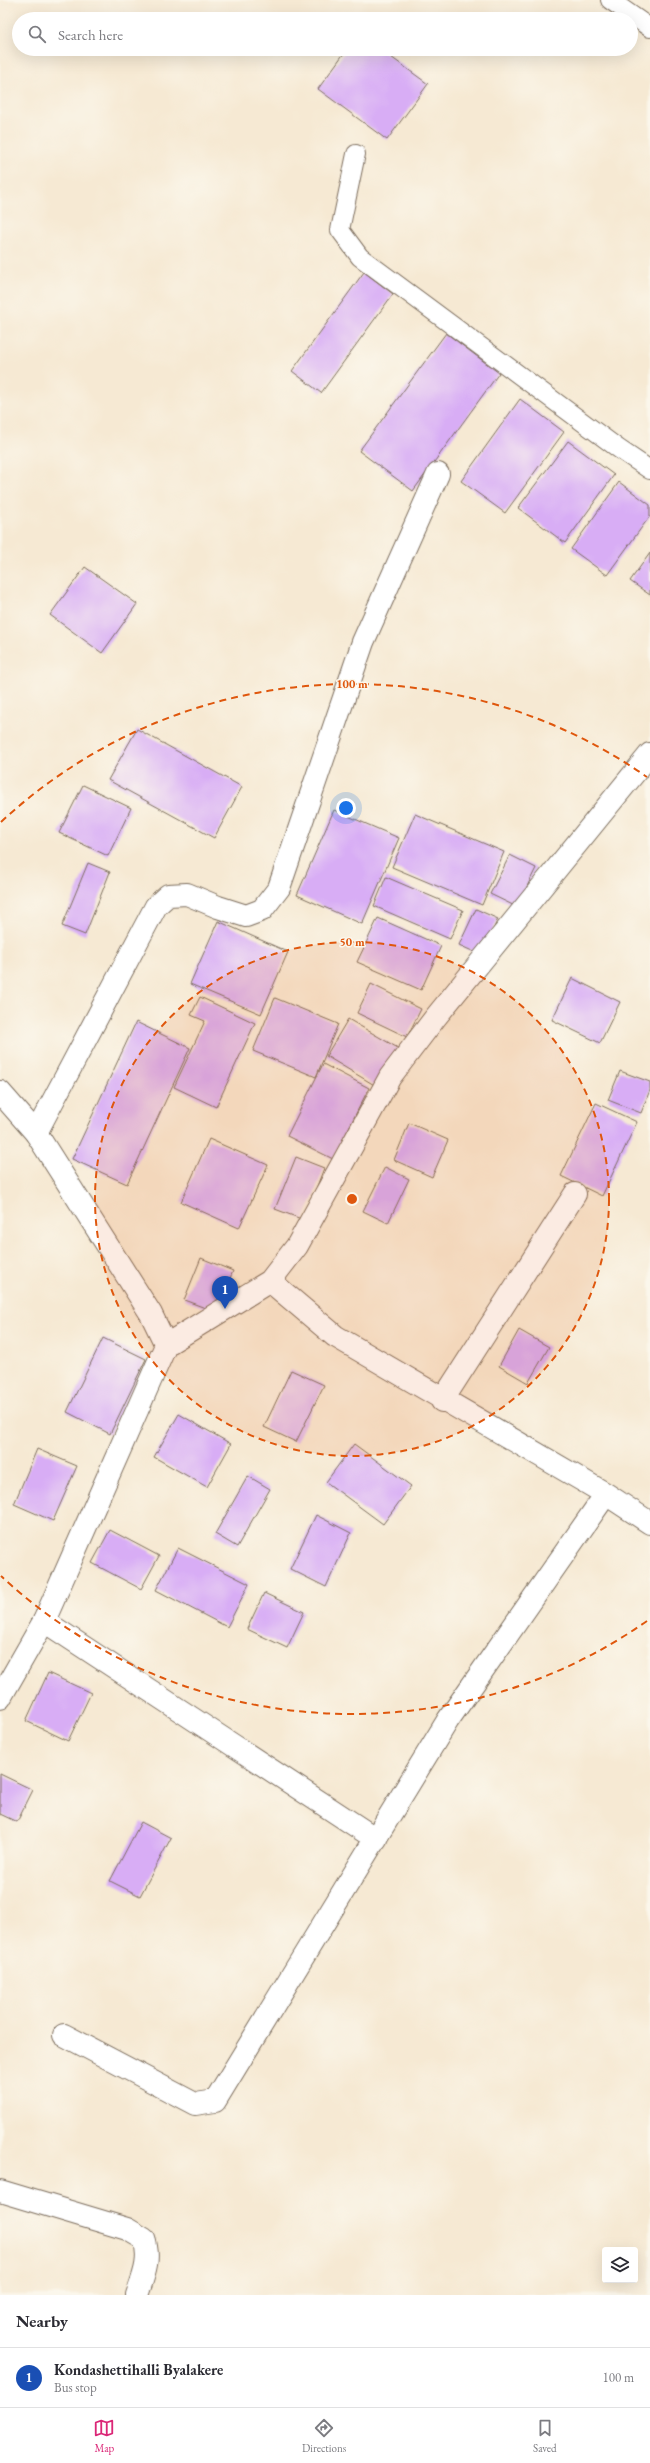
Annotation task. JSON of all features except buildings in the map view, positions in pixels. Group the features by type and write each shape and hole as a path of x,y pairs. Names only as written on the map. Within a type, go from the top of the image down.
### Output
{"street":[{"path":"36,1133 156,906 168,895 187,894 218,907 246,916 262,910 279,888 363,642 438,474"},
{"path":"0,1698 44,1621 166,1345 270,1281 297,1246 390,1077 440,1012 650,754"},
{"path":"0,1092 36,1133 151,1314 166,1345"},
{"path":"442,1401 575,1194"},
{"path":"270,1281 335,1336 442,1401 606,1494 650,1523"},
{"path":"64,2035 195,2104 215,2101 448,1720 606,1494"},
{"path":"44,1621 376,1839"},
{"path":"0,2191 127,2229 144,2239 148,2251 147,2266 137,2295"}],"lane":[{"path":"610,0 627,12"},
{"path":"638,20 650,28"},
{"path":"356,154 340,230 360,257 619,449 650,470"}],"place":[{"name":"Kondashettihalli Byalakere","path":"225,1309"}]}
